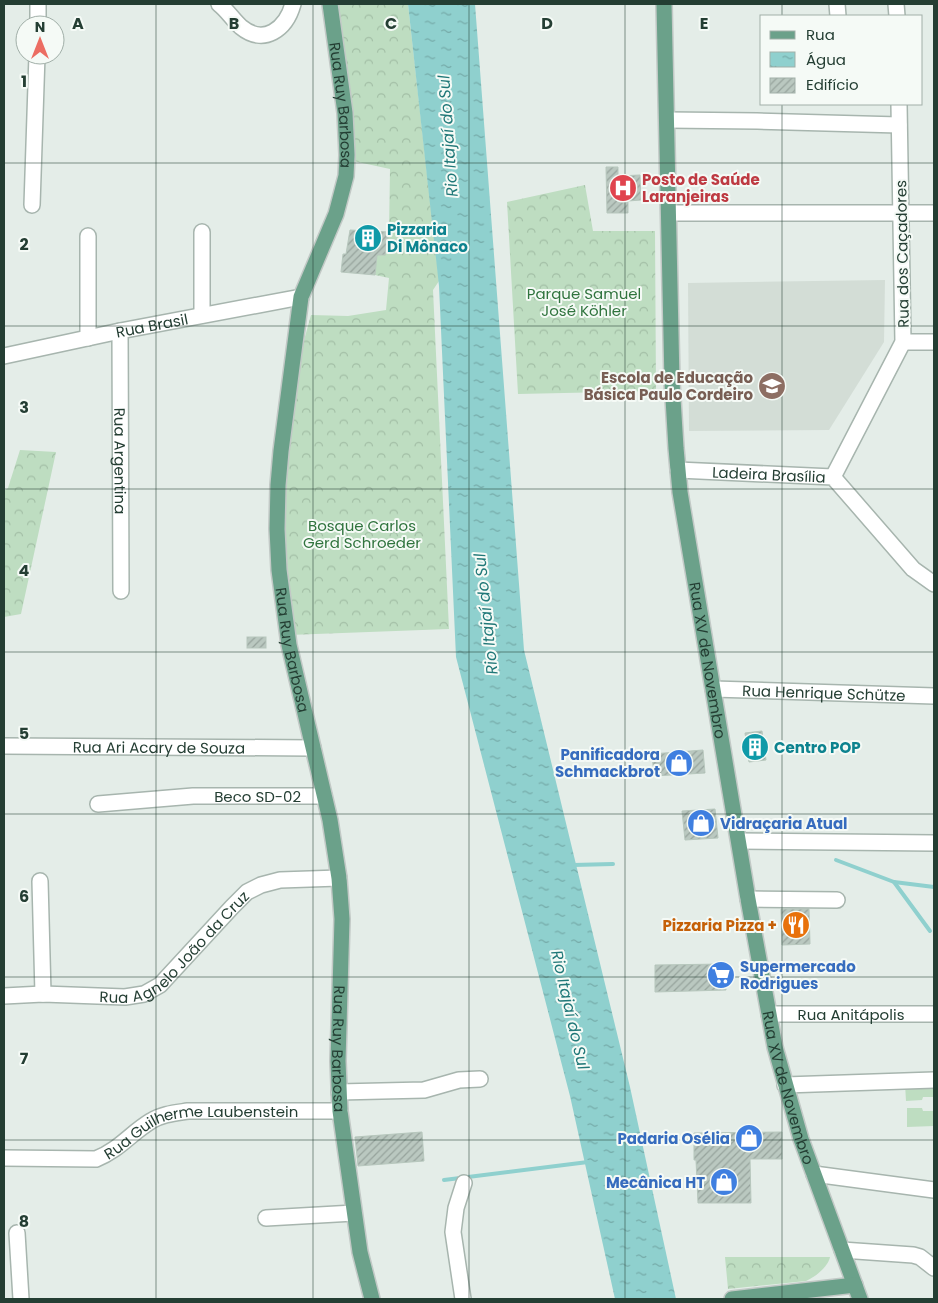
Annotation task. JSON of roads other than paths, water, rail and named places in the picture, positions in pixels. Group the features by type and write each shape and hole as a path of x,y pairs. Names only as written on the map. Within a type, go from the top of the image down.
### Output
{"main road":[{"name":"Rua Ruy Barbosa","path":"330,4 345,113 346,176 336,214 301,297 281,450 277,529 279,570 289,645 324,796 340,878 342,919 340,1111 360,1252 372,1299"},
{"name":"Rua XV de Novembro","path":"664,4 672,382 678,470 748,899 769,1014 785,1085 814,1174 857,1292"},
{"path":"732,1299 857,1292"}],"street":[{"path":"219,4 242,27 252,34 264,35 278,30 287,20 293,4"},
{"path":"32,205 37,65"},
{"name":"Rua dos Caçadores","path":"833,477 904,342 899,105"},
{"path":"667,120 899,125"},
{"path":"669,213 934,213"},
{"path":"202,232 202,315"},
{"path":"88,236 88,338"},
{"name":"Rua Brasil","path":"4,356 120,331 301,297"},
{"name":"Rua Argentina","path":"120,331 121,591"},
{"path":"904,342 934,342"},
{"name":"Ladeira Brasília","path":"678,470 833,477 913,569 934,584"},
{"name":"Rua Henrique Schütze","path":"713,689 934,696"},
{"name":"Rua Ari Acary de Souza","path":"4,746 313,748"},
{"name":"Beco SD-02","path":"98,804 193,796 324,796"},
{"path":"739,842 934,844"},
{"name":"Rua Agnelo João da Cruz","path":"4,996 43,994 125,997 144,994 160,985 247,892 261,885 280,880 340,878"},
{"path":"40,881 43,994"},
{"path":"748,899 838,900"},
{"name":"Rua Anitápolis","path":"769,1014 934,1014"},
{"path":"339,1092 424,1090 459,1080 480,1079"},
{"path":"785,1085 934,1080"},
{"name":"Rua Guilherme Laubenstein","path":"4,1158 96,1159 110,1154 151,1121 166,1114 188,1112 340,1111"},
{"path":"814,1174 934,1190"},
{"path":"463,1299 453,1232 456,1208 464,1183"},
{"path":"266,1218 354,1213"},
{"path":"17,1233 21,1299"},
{"path":"842,1250 913,1255 920,1257 934,1268"}],"water":[{"name":"Rio Itajaí do Sul","path":"408,4 475,4 524,650 630,1087 676,1299 615,1299 570,1096 456,657 439,286"}],"waterway":[{"path":"836,860 894,882 930,931"},
{"path":"573,865 613,864"},
{"path":"894,882 934,887"},
{"path":"444,1180 588,1162"}],"place":[{"name":"Posto de Saúde Laranjeiras","path":"623,188"},
{"name":"Pizzaria Di Mônaco","path":"368,238"},
{"name":"Escola de Educação Básica Paulo Cordeiro","path":"772,386"},
{"name":"Centro POP","path":"755,747"},
{"name":"Panificadora Schmackbrot","path":"679,763"},
{"name":"Vidraçaria Atual","path":"701,823"},
{"name":"Pizzaria Pizza +","path":"796,925"},
{"name":"Supermercado Rodrigues","path":"721,975"},
{"name":"Padaria Osélia","path":"749,1138"},
{"name":"Mecânica HT","path":"724,1182"}],"park label":[{"name":"Parque Samuel José Köhler","path":"584,302"},
{"name":"Bosque Carlos Gerd Schroeder","path":"362,534"}]}
